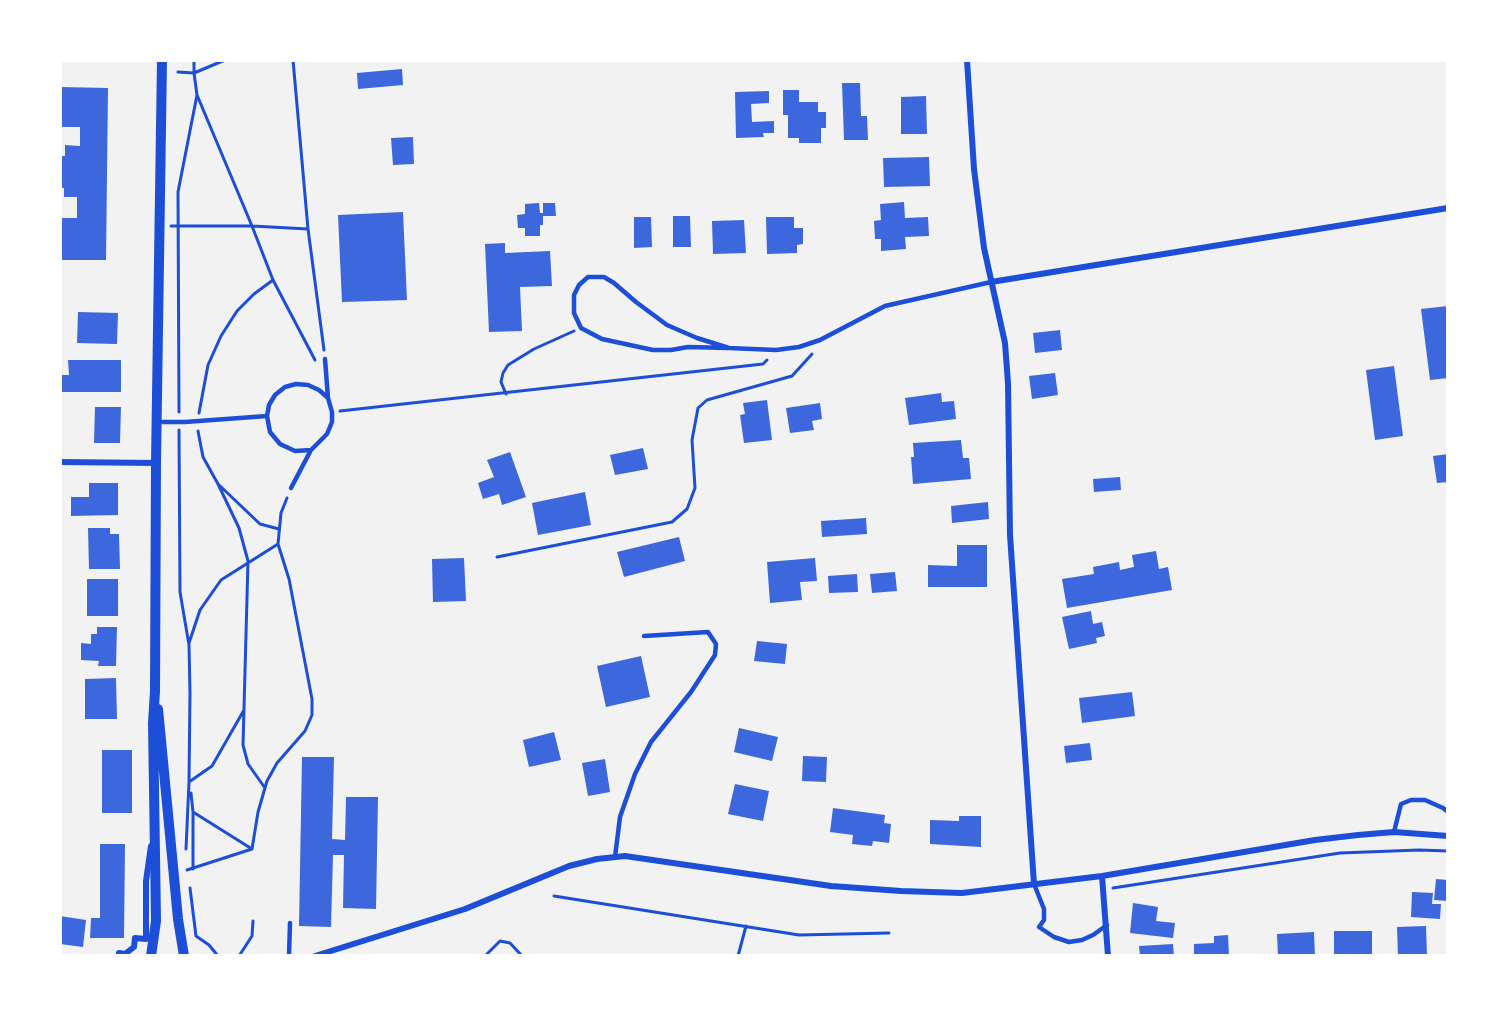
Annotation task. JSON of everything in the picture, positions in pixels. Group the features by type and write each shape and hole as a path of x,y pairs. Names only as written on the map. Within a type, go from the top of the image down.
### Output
{"street":[{"path":"151,956 156,921 153,723 162,60"},
{"path":"967,60 974,169 991,282 1005,353 1010,535 1034,884"},
{"path":"991,282 1448,208"},
{"path":"60,462 156,463"},
{"path":"155,691 161,730 178,919 184,956"},
{"path":"119,956 119,953 125,954 134,947 135,938 146,939 146,881 154,822"},
{"path":"315,956 465,909 569,866 615,857 625,856 831,886 962,893 1102,876 1315,840 1394,832 1448,836"},
{"path":"1102,876 1108,956"}],"lane":[{"path":"729,348 667,325 614,283 597,276 588,277 579,285 574,295 574,313 581,328 602,339 653,350 688,347 776,350 799,347 830,335 885,306 991,282"},
{"path":"291,488 311,450 327,434 332,422 325,359"},
{"path":"311,450 295,451 280,444 270,432 267,416 269,405 275,395 291,386 308,385 319,390 328,398"},
{"path":"157,422 267,416"},
{"path":"615,857 620,818 635,774 651,742 691,692 715,655 716,644 708,632 644,636"},
{"path":"1394,832 1401,804 1411,800 1425,800 1448,812"},
{"path":"1034,884 1044,909 1044,920 1039,927 1054,937 1069,942 1082,940 1094,935 1107,925"},
{"path":"289,956 290,923"}],"path":[{"path":"194,60 197,94 273,280 316,362"},
{"path":"178,72 194,73 225,60"},
{"path":"293,60 308,229 325,359"},
{"path":"186,856 189,782 189,645 180,592 178,192 197,94"},
{"path":"160,227 252,226 308,229"},
{"path":"506,394 501,382 508,365 534,348 581,328"},
{"path":"497,557 672,522 687,509 695,488 692,440 699,408 707,400 792,376 830,335"},
{"path":"332,412 763,364 776,350"},
{"path":"218,484 239,528 248,561 243,745 248,764 265,788"},
{"path":"252,849 258,812 265,788 277,763 306,731 312,715 312,699 289,579 278,544 281,513 291,488"},
{"path":"189,645 200,610 221,580 278,544"},
{"path":"189,782 212,766 244,708"},
{"path":"189,782 193,812 193,869"},
{"path":"193,812 252,849"},
{"path":"186,863 187,870 193,869 252,849"},
{"path":"1103,889 1340,853 1448,851"},
{"path":"189,880 196,936 209,945 218,956"},
{"path":"554,896 799,935 889,933"},
{"path":"239,956 252,936 253,921"},
{"path":"738,956 746,926"},
{"path":"485,956 500,941 510,943 522,956"}],"building":[{"path":"402,69 403,85 358,89 357,73"},
{"path":"842,83 860,83 861,116 867,116 868,140 844,140"},
{"path":"60,87 108,88 106,260 60,260 60,218 77,218 77,197 64,197 64,188 60,188 60,156 65,156 65,145 80,146 80,127 60,127"},
{"path":"783,90 799,90 799,102 818,102 818,112 826,112 826,128 821,128 821,143 799,143 799,138 788,138 788,115 783,115"},
{"path":"769,91 769,103 751,104 752,122 774,121 774,133 763,133 764,137 736,138 735,92"},
{"path":"926,96 927,134 901,134 901,97"},
{"path":"413,137 414,164 393,165 391,138"},
{"path":"929,157 930,186 884,187 883,158"},
{"path":"904,202 905,218 928,217 929,236 905,237 906,249 881,251 881,239 875,239 874,221 881,220 880,204"},
{"path":"539,203 540,213 543,213 543,203 555,203 556,216 543,216 540,236 525,236 525,228 518,228 517,215 525,214 525,204"},
{"path":"403,212 407,300 342,302 338,215"},
{"path":"673,216 690,216 691,247 673,247"},
{"path":"634,217 651,217 652,247 634,248"},
{"path":"766,217 794,217 794,228 803,228 803,244 797,245 797,253 767,254"},
{"path":"744,220 746,253 713,254 712,221"},
{"path":"505,243 505,253 550,251 552,286 520,287 522,331 489,332 485,244"},
{"path":"1448,306 1448,378 1430,380 1421,309"},
{"path":"78,312 118,313 117,344 77,343"},
{"path":"1060,330 1062,350 1035,353 1033,333"},
{"path":"68,360 121,360 121,392 60,392 60,375 69,375"},
{"path":"1394,366 1403,436 1375,440 1366,370"},
{"path":"1055,373 1058,395 1032,399 1029,376"},
{"path":"941,393 942,402 954,401 956,419 909,425 905,398"},
{"path":"767,400 772,440 744,443 740,415 745,414 743,403"},
{"path":"820,403 822,419 812,421 814,430 790,433 786,408"},
{"path":"95,407 121,407 120,443 94,443"},
{"path":"961,440 963,458 969,458 971,479 913,484 911,457 914,457 913,443"},
{"path":"643,448 648,469 615,475 610,455"},
{"path":"510,452 526,497 502,505 499,494 483,499 478,483 494,477 487,460"},
{"path":"1448,454 1448,482 1437,483 1433,456"},
{"path":"1120,477 1121,490 1094,492 1093,479"},
{"path":"89,483 118,483 118,515 71,516 71,497 89,497"},
{"path":"585,492 591,525 538,535 532,503"},
{"path":"988,502 989,519 952,523 951,506"},
{"path":"866,518 867,534 822,537 821,521"},
{"path":"88,528 110,528 110,534 119,534 120,569 89,569"},
{"path":"679,537 685,561 624,577 617,552"},
{"path":"957,545 987,545 987,587 928,587 928,565 957,566"},
{"path":"1156,551 1159,569 1168,567 1172,590 1067,608 1062,579 1094,574 1093,567 1119,562 1120,570 1134,567 1132,555"},
{"path":"464,558 466,601 433,602 432,559"},
{"path":"815,558 817,581 800,582 802,600 770,603 767,562"},
{"path":"895,572 897,591 872,593 870,574"},
{"path":"857,574 858,592 829,593 828,576"},
{"path":"87,579 118,579 118,616 87,616"},
{"path":"1091,611 1093,624 1102,622 1105,636 1096,638 1097,643 1069,649 1062,617"},
{"path":"97,627 117,627 116,666 98,666 99,661 81,660 81,643 91,644 91,634 97,634"},
{"path":"757,641 787,644 785,664 754,661"},
{"path":"641,656 650,697 606,707 597,666"},
{"path":"116,678 117,719 85,719 85,679"},
{"path":"1132,692 1135,716 1082,723 1079,698"},
{"path":"739,728 778,737 772,761 734,752"},
{"path":"554,732 561,760 529,767 523,740"},
{"path":"1090,743 1092,760 1066,763 1064,746"},
{"path":"102,750 132,750 132,813 102,813"},
{"path":"803,756 827,757 826,782 802,781"},
{"path":"302,757 334,757 332,839 345,840 346,797 378,797 376,909 343,908 344,855 333,855 331,927 299,926"},
{"path":"605,759 610,792 588,796 582,763"},
{"path":"735,784 769,791 763,821 728,814"},
{"path":"833,808 885,815 884,823 891,824 889,843 873,841 872,846 852,844 853,835 830,832"},
{"path":"959,816 981,816 981,847 930,844 930,820 959,821"},
{"path":"100,844 125,844 124,938 90,938 91,918 100,918"},
{"path":"1436,879 1448,880 1448,901 1434,900"},
{"path":"1412,892 1433,893 1432,904 1441,904 1440,919 1411,917"},
{"path":"1133,903 1158,907 1156,921 1175,923 1173,938 1130,933"},
{"path":"60,916 86,920 83,947 60,944"},
{"path":"1426,926 1427,956 1398,956 1397,927"},
{"path":"1334,931 1372,931 1372,956 1334,956"},
{"path":"1314,932 1315,956 1278,956 1277,934"},
{"path":"1228,935 1229,956 1194,956 1194,944 1214,943 1214,936"},
{"path":"1173,944 1174,956 1140,956 1139,946"}]}
